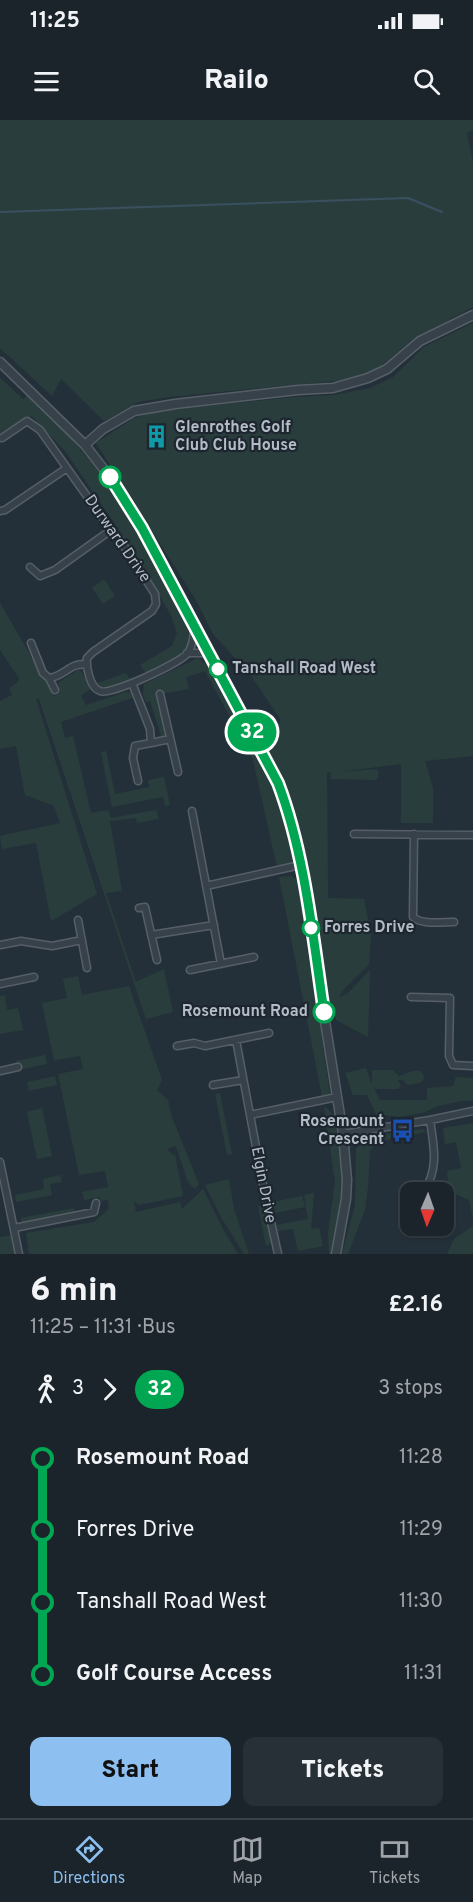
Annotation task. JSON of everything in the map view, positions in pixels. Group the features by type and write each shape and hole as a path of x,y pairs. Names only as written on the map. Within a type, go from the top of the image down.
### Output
{"street":[{"path":"85,445 103,429 135,411 175,404 333,388 368,378 387,369 420,341 473,315"},
{"path":"0,362 85,445 129,505 278,783 287,807 300,866 343,1134 347,1180 346,1199 336,1254"},
{"name":"Durward Drive","path":"2,438 27,422 40,430 120,540 155,594 156,604 152,611 89,655 87,665"},
{"path":"0,512 67,468"},
{"path":"30,567 40,576 55,570 111,530"},
{"path":"49,678 57,676 75,664 87,665 94,684 100,692 132,683 177,662 187,653 193,639 193,623"},
{"path":"31,643 43,672 55,690"},
{"path":"187,653 210,655"},
{"path":"132,683 150,729 152,743"},
{"path":"160,694 178,772"},
{"path":"138,781 133,758 135,746 170,739"},
{"path":"192,811 221,964"},
{"path":"354,834 473,835"},
{"path":"414,834 413,917 420,922 454,922"},
{"path":"206,886 300,866"},
{"path":"139,908 145,907 156,960"},
{"path":"78,920 87,968"},
{"path":"151,935 214,926"},
{"path":"0,945 21,941 52,946 82,940"},
{"path":"190,970 254,957"},
{"path":"0,984 34,977"},
{"path":"411,997 450,998 449,1056 453,1065 473,1066"},
{"path":"177,1046 194,1043 206,1046 269,1033"},
{"name":"Elgin Drive","path":"236,1040 278,1254"},
{"path":"0,1071 18,1068"},
{"path":"213,1085 243,1080"},
{"path":"250,1115 338,1097"},
{"path":"343,1134 473,1111"},
{"path":"429,1182 435,1168 430,1120"},
{"path":"0,1162 19,1254"},
{"path":"14,1228 94,1212 96,1203"}],"green space":[{"path":"0,120 473,120 473,130 467,133 473,162 473,307 410,341 377,370 355,379 138,402 104,421 61,379 52,396 0,348"},
{"path":"473,323 473,756 425,761 433,788 433,823 401,823 401,764 338,772 378,769 378,778 375,780 331,779 331,772 327,773 328,898 364,899 371,935 369,964 342,991 339,998 348,993 370,970 368,1037 336,1020 332,1005 324,1012 293,830 263,752 281,720 250,674 213,634 196,600 96,443 134,418 158,411 333,395 370,388 393,377 424,347"},
{"path":"0,378 23,399 27,396 65,432 98,470 141,537 187,625 189,636 185,652 173,662 148,676 140,665 172,646 177,633 171,615 119,530 65,451 32,416 0,436"},
{"path":"104,579 115,596 103,604 92,588"},
{"path":"0,603 54,696 60,693 58,683 79,669 89,683 90,690 81,695 86,705 126,692 138,696 61,722 65,738 73,736 91,813 108,810 111,818 156,810 159,819 137,823 136,818 110,821 122,891 106,893 136,982 164,969 173,1012 146,1019 39,699 36,699 97,894 51,921 36,843 2,849 0,836 60,823 54,806 25,795 16,746 0,749 0,701 12,695 9,688 17,683 19,678 0,650"},
{"path":"198,658 210,667 268,772 280,803 295,858 292,864 277,867 253,760 205,671 186,677 189,689 161,694 169,735 161,736 150,701 146,702 143,694 144,684"},
{"path":"126,673 132,683 105,692 94,684"},
{"path":"106,751 115,794 149,787 148,780 164,777 170,805 165,806 163,797 112,807 101,752"},
{"path":"290,876 298,880 302,897 302,923 322,1023 321,1034 330,1094 322,1096 279,877"},
{"path":"78,976 82,995 129,986 162,1080 157,1090 168,1100 171,1115 199,1184 195,1189 188,1182 176,1146 167,1149 175,1155 183,1196 139,1205 134,1201 136,1212 180,1202 182,1209 203,1189 238,1254 29,1254 26,1233 94,1222 109,1209 108,1200 101,1201 100,1197 84,1200 82,1192 108,1187 105,1171 79,1175 58,1074 83,1069 80,1056 54,1060 42,1003 67,998 63,979"},
{"path":"5,995 7,1010 18,1008 23,1030 0,1034 0,996"},
{"path":"45,1055 47,1064 18,1070 16,1061"},
{"path":"366,1068 372,1085 372,1070 393,1070 399,1076 421,1071 425,1078 420,1083 408,1085 403,1080 398,1080 401,1086 398,1089 376,1089 373,1086 380,1100 427,1100 427,1088 453,1086 456,1077 473,1078 473,1101 438,1106 425,1112 400,1117 376,1114 367,1095 353,1095 345,1073"},
{"path":"55,1076 57,1085 29,1091 27,1082"},
{"path":"220,1093 232,1154 227,1155 215,1094"},
{"path":"324,1106 333,1114 345,1176 333,1254 329,1254 328,1233 335,1182"},
{"path":"42,1108 52,1156 37,1159 27,1112"},
{"path":"473,1123 473,1218 469,1200 454,1193 454,1182 448,1182 447,1171 461,1168 456,1142 445,1144 443,1128"},
{"path":"423,1129 426,1132 380,1141 370,1150 365,1210 348,1254 342,1254 355,1205 356,1149 377,1136"},
{"path":"60,1175 62,1182 50,1184 52,1195 16,1202 15,1195 44,1189 43,1179"},
{"path":"229,1179 234,1209 249,1254 244,1254 222,1219 205,1185"},
{"path":"314,1193 311,1229 319,1228 323,1246 298,1251 293,1229 277,1231 276,1225 308,1219 304,1195"},
{"path":"302,1196 305,1207 275,1213 273,1202"},
{"path":"258,1206 265,1208 271,1243 266,1246"},
{"path":"74,1208 75,1214 22,1224 21,1218"},
{"path":"473,1226 473,1254 447,1254 454,1239"},
{"path":"15,1235 19,1254 0,1254 0,1237"}],"waterway":[{"path":"0,212 408,198 442,212"}],"bus line":[{"name":"32","path":"110,477 142,528 278,783 287,807 300,866 324,1012"}],"place":[{"name":"Glenrothes Golf Club Club House","path":"157,437"},
{"name":"Tanshall Road West","path":"218,669"},
{"name":"Forres Drive","path":"311,928"},
{"name":"Rosemount Road","path":"324,1012"},
{"name":"Rosemount Crescent","path":"402,1131"}]}
